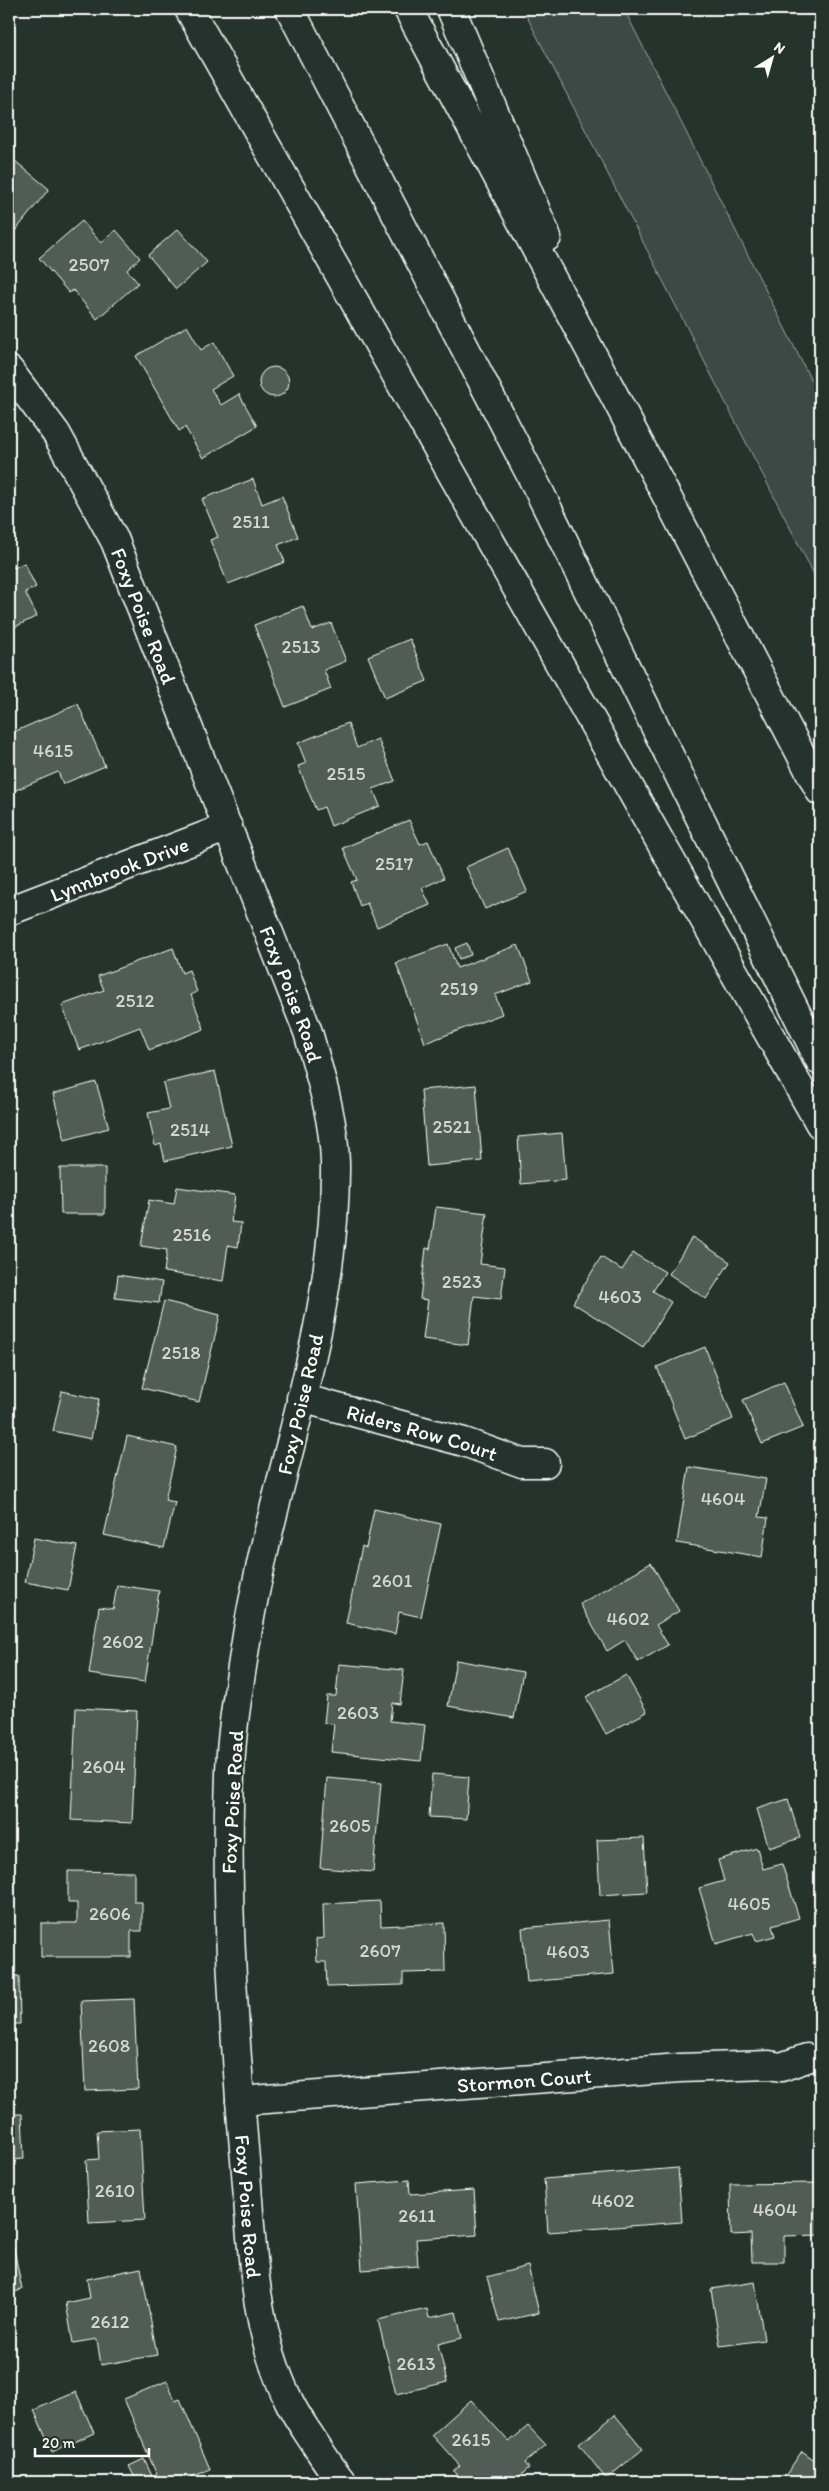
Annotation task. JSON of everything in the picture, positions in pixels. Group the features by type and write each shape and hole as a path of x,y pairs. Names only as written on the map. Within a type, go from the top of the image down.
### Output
{"main road":[{"path":"189,9 820,1124"},
{"path":"195,9 270,151"},
{"path":"290,9 539,491 820,1061"},
{"path":"408,9 614,395 820,791"},
{"path":"451,9 614,395"},
{"name":"Foxy Poise Road","path":"9,370 56,433 115,541 308,1032 328,1103 335,1161 331,1258 320,1319 259,1575 244,1652 230,1768 227,1901 240,2101 256,2288 264,2333 272,2362 289,2403 342,2482"},
{"name":"Lynnbrook Drive","path":"9,911 228,827"},
{"name":"Riders Row Court","path":"301,1398 464,1442 522,1463 545,1463"},
{"name":"Stormon Court","path":"240,2101 680,2068 769,2064 782,2067 807,2058"}],"shaded area":[{"path":"523,9 624,9 820,398 820,586"}],"building":[{"path":"9,156 49,189 16,230 9,224"},
{"path":"82,221 101,243 116,230 140,258 127,270 138,283 97,319 73,290 69,293 39,258"},
{"path":"178,229 207,262 176,289 148,255"},
{"path":"187,326 201,350 214,342 233,376 211,389 221,405 239,394 257,426 203,458 185,427 179,431 136,356"},
{"path":"274,367 284,372 289,382 284,392 274,397 264,392 259,382 264,372"},
{"path":"253,479 262,504 282,496 298,537 278,545 285,562 228,584 210,540 218,537 202,499"},
{"path":"9,558 14,568 24,563 36,587 25,592 37,616 9,630"},
{"path":"303,606 312,630 331,623 346,661 324,670 331,689 285,707 254,625"},
{"path":"410,639 427,681 385,698 368,656"},
{"path":"78,704 105,766 63,784 58,772 9,793 9,734"},
{"path":"348,723 357,748 378,739 395,781 373,789 380,806 331,826 324,807 316,810 298,766 306,763 298,743"},
{"path":"409,820 420,844 428,841 444,878 422,888 430,905 377,927 367,903 360,906 351,882 357,880 343,848"},
{"path":"508,848 527,891 485,909 466,867"},
{"path":"467,943 471,955 459,959 455,948"},
{"path":"448,944 457,968 518,945 532,981 495,995 502,1014 425,1043 396,963"},
{"path":"173,948 182,973 189,970 197,992 191,995 204,1029 149,1050 140,1027 79,1050 62,1005 104,990 98,976"},
{"path":"215,1071 232,1146 165,1161 161,1144 155,1146 148,1113 169,1109 163,1083"},
{"path":"96,1082 109,1128 65,1140 53,1094"},
{"path":"476,1085 482,1161 427,1166 421,1090"},
{"path":"562,1133 566,1180 521,1184 518,1137"},
{"path":"60,1168 105,1168 105,1214 61,1214"},
{"path":"177,1187 235,1195 231,1222 241,1223 238,1247 228,1245 223,1281 164,1272 167,1250 141,1246 149,1200 174,1204"},
{"path":"436,1207 487,1213 480,1264 505,1267 501,1299 474,1296 468,1345 423,1339 428,1300 420,1299 426,1248 430,1249"},
{"path":"692,1237 730,1262 706,1299 669,1274"},
{"path":"633,1253 665,1272 653,1291 671,1302 643,1347 573,1303 601,1257 622,1270"},
{"path":"118,1275 162,1282 159,1303 115,1298"},
{"path":"164,1301 220,1315 199,1402 142,1388"},
{"path":"705,1347 733,1419 685,1439 657,1367"},
{"path":"784,1382 803,1427 762,1444 743,1400"},
{"path":"62,1391 99,1399 91,1439 53,1431"},
{"path":"127,1436 177,1447 165,1500 175,1502 164,1548 104,1535"},
{"path":"689,1467 766,1479 759,1517 768,1518 762,1557 677,1543"},
{"path":"374,1509 441,1524 421,1617 399,1612 395,1634 346,1623 362,1546 366,1548"},
{"path":"34,1538 77,1546 68,1590 25,1582"},
{"path":"651,1563 679,1611 656,1625 668,1645 638,1662 625,1640 607,1651 580,1604"},
{"path":"117,1585 159,1591 145,1682 89,1674 99,1607 113,1609"},
{"path":"456,1660 523,1672 514,1718 448,1706"},
{"path":"339,1664 404,1670 400,1704 392,1703 390,1721 425,1725 421,1761 331,1752 334,1724 324,1723 327,1696 336,1696"},
{"path":"626,1675 647,1712 606,1734 586,1697"},
{"path":"76,1708 137,1711 132,1823 71,1820"},
{"path":"432,1774 469,1777 466,1819 429,1817"},
{"path":"327,1778 381,1783 373,1872 320,1868"},
{"path":"788,1799 800,1838 769,1848 757,1809"},
{"path":"644,1838 647,1892 600,1895 597,1840"},
{"path":"757,1848 763,1869 782,1864 799,1918 772,1926 775,1936 756,1941 753,1933 716,1944 699,1888 724,1881 718,1860"},
{"path":"68,1871 134,1872 134,1902 142,1902 142,1931 131,1931 131,1957 41,1957 41,1923 77,1923 77,1903 68,1903"},
{"path":"380,1901 381,1926 444,1923 445,1972 403,1973 403,1985 327,1987 326,1962 317,1962 316,1939 324,1938 323,1904"},
{"path":"609,1920 614,1974 527,1982 522,1928"},
{"path":"9,1976 19,1976 20,2024 9,2024"},
{"path":"134,1999 138,2089 85,2091 81,2001"},
{"path":"9,2114 22,2114 24,2159 9,2160"},
{"path":"140,2129 145,2220 89,2223 86,2160 99,2159 97,2131"},
{"path":"678,2168 682,2222 548,2232 544,2179"},
{"path":"409,2180 410,2194 474,2190 477,2235 416,2239 418,2266 362,2270 356,2184"},
{"path":"820,2183 820,2235 784,2236 784,2262 752,2262 751,2234 731,2235 730,2184"},
{"path":"13,2244 22,2290 9,2293 9,2245"},
{"path":"528,2266 539,2313 499,2322 487,2277"},
{"path":"141,2268 157,2355 101,2365 97,2339 73,2343 66,2303 90,2298 87,2279"},
{"path":"755,2282 764,2340 720,2346 711,2289"},
{"path":"427,2309 429,2318 456,2312 462,2338 438,2344 447,2382 396,2394 378,2320"},
{"path":"167,2381 175,2401 180,2399 210,2469 181,2482 160,2482 124,2399"},
{"path":"76,2392 94,2433 52,2452 34,2410"},
{"path":"471,2400 509,2442 528,2426 546,2445 525,2463 529,2468 513,2482 465,2482 454,2471 460,2466 432,2435"},
{"path":"615,2415 643,2449 606,2479 579,2444"},
{"path":"802,2451 820,2464 820,2482 781,2482"},
{"path":"144,2459 152,2476 137,2482 129,2466"}]}
